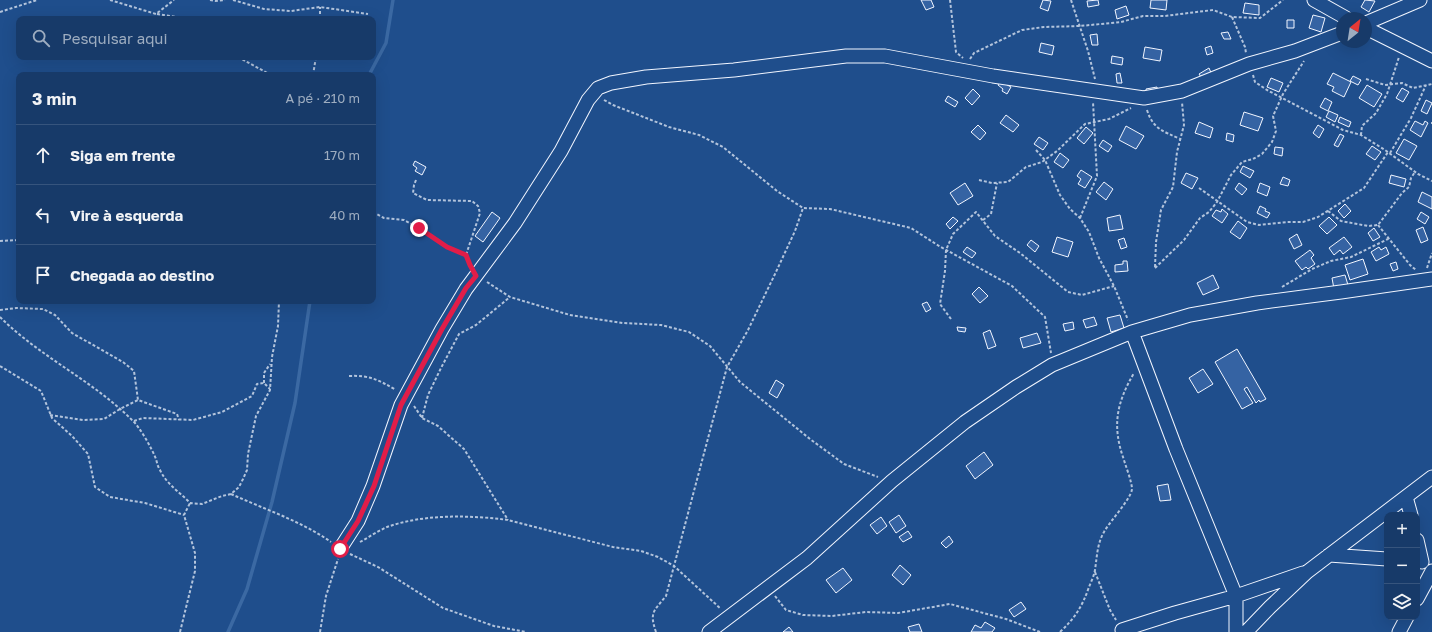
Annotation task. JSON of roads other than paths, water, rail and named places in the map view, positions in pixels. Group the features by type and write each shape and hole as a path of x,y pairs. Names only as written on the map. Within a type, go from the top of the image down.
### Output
{"street":[{"path":"1314,0 1336,12"},
{"path":"1372,20 1420,0"},
{"path":"1372,31 1432,61"},
{"path":"342,550 358,521 374,486 393,426 406,396 442,329 466,288 515,223 561,151 588,100 598,88 610,83 646,77 734,70 846,56 885,56 972,67 1123,96 1144,98 1182,91 1249,64 1282,56 1336,35"},
{"path":"708,632 807,558 892,481 965,422 1052,364 1132,332 1190,315 1257,303 1430,279"},
{"path":"1132,332 1176,449 1236,596 1236,632"},
{"path":"1246,632 1307,572 1432,477"},
{"path":"1406,497 1410,512"},
{"path":"1419,548 1424,563"},
{"path":"1329,554 1384,559"},
{"path":"1420,593 1432,571"},
{"path":"1122,631 1175,613 1236,596 1307,572"},
{"path":"1399,632 1405,620"}],"waterway":[{"path":"371,72 386,43 393,0"},
{"path":"228,632 247,589 272,502 295,403 310,304"}]}
